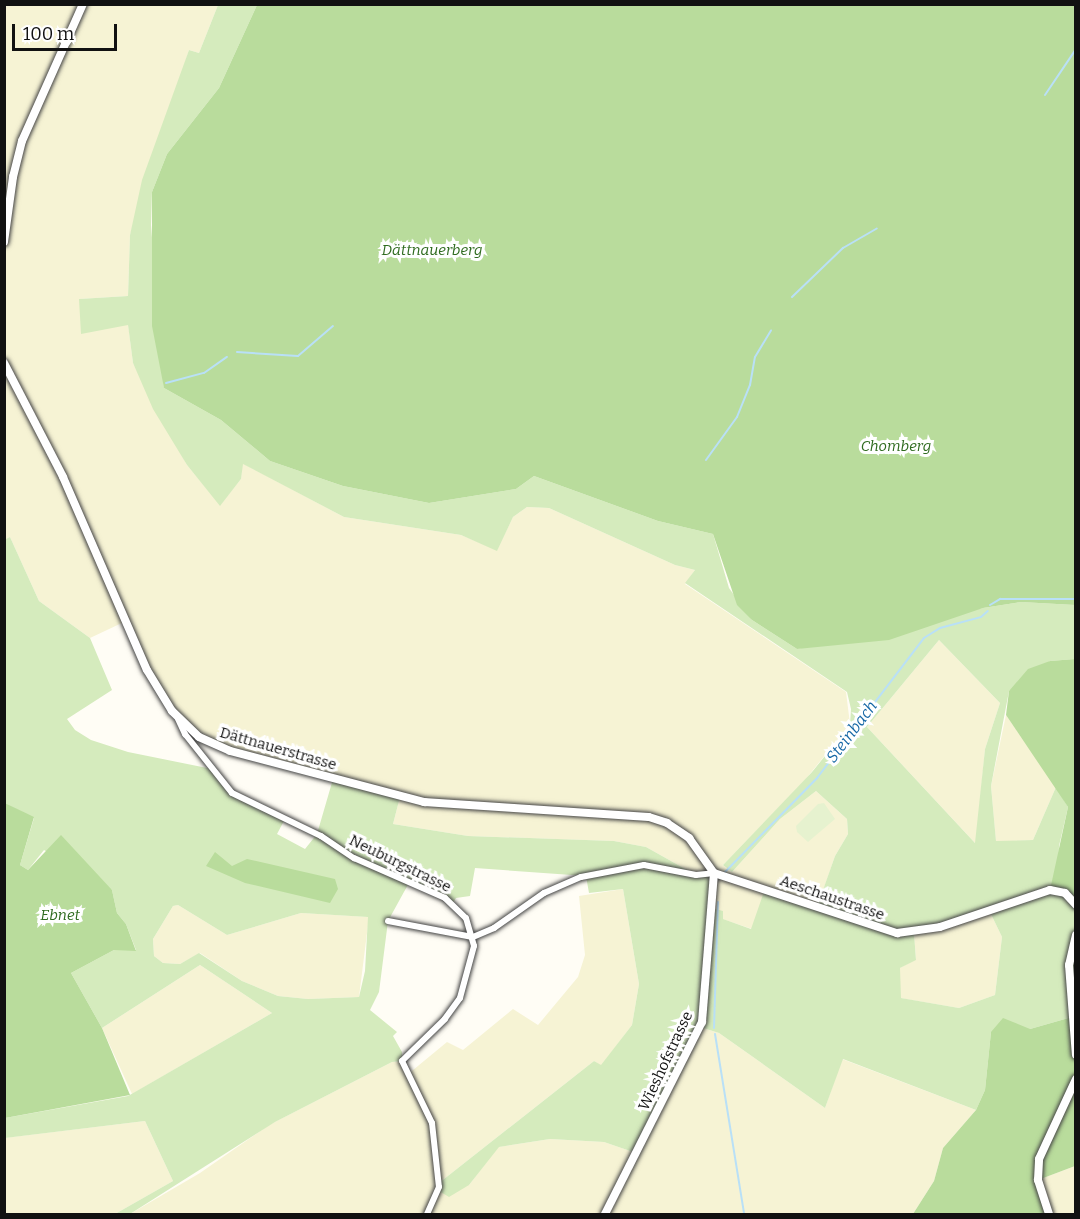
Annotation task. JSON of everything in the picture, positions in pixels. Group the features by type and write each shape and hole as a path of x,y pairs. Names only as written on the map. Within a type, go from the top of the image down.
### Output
{"street":[{"path":"4,242 13,177 22,141 83,4"},
{"name":"Dättnauerstrasse","path":"4,363 72,496 124,622 178,719 199,737 221,748 411,800 658,820 689,838 714,873"},
{"name":"Neuburgstrasse","path":"178,719 185,734 232,793 321,836 354,858 449,900 466,918 473,937"},
{"path":"388,921 473,937 494,928 537,897 580,877 644,865 701,875 714,873"},
{"name":"Aeschaustrasse","path":"714,873 897,933 940,927 1050,890 1065,893 1076,905"},
{"name":"Wieshofstrasse","path":"605,1215 702,1022 714,873"},
{"path":"1076,935 1069,959 1076,1054"},
{"path":"428,1215 440,1187 432,1123 402,1061 456,1005 465,984 473,937"},
{"path":"1049,1215 1038,1166 1076,1078"}],"shaded area":[{"path":"4,5 218,5 199,53 189,50 130,235 128,296 79,299 128,324 133,363 187,465 220,505 241,479 242,463 344,517 461,535 497,550 513,517 527,507 549,508 675,565 695,570 685,584 846,692 850,724 805,780 723,865 732,872 780,819 816,791 847,819 848,834 835,856 817,908 752,929 722,919 711,909 696,875 646,847 614,841 468,836 393,824 400,797 214,746 178,719 124,622 90,638 39,601 10,537 5,540"},
{"path":"939,640 1000,703 985,749 976,844 867,727"},
{"path":"1006,715 1056,787 1033,840 996,842 991,786"},
{"path":"623,889 639,984 632,1025 601,1066 594,1061 439,1183 469,1185 498,1147 550,1139 604,1142 636,1153 700,1027 719,1033 825,1108 842,1059 976,1110 943,1148 934,1181 913,1214 130,1214 200,1173 269,1125 392,1062 402,1061 407,1075 447,1042 463,1050 513,1009 538,1025 578,977 585,955 579,896"},
{"path":"178,905 227,935 301,913 369,917 359,997 308,999 278,996 242,981 200,953 180,964 163,963 154,956 153,939 173,906"},
{"path":"989,910 1002,937 995,995 959,1008 900,998 900,968 916,959 914,933"},
{"path":"200,965 272,1013 132,1094 102,1028"},
{"path":"145,1121 173,1181 115,1214 5,1214 4,1138"},
{"path":"1075,1166 1075,1214 1049,1214 1038,1180"}],"green space":[{"path":"218,5 257,5 219,88 167,154 152,192 151,225 164,388 221,420 270,461 343,486 429,503 516,489 534,476 658,521 713,534 729,588 752,620 797,649 983,608 1021,602 1075,605 1075,659 1050,661 1009,691 991,786 996,841 1033,840 1056,787 1068,807 1059,846 1057,890 1075,905 1072,1017 1030,1029 991,1032 985,1090 976,1110 843,1059 825,1108 719,1033 700,1027 636,1153 604,1142 550,1139 499,1147 469,1185 449,1197 439,1191 439,1183 594,1061 601,1065 632,1025 639,984 623,889 589,893 586,876 475,868 470,896 456,898 453,903 410,881 388,921 379,992 370,1010 397,1032 393,1036 402,1052 402,1061 392,1062 275,1122 130,1214 115,1214 173,1181 145,1121 5,1138 5,1118 128,1096 272,1013 200,965 102,1028 71,973 114,950 136,950 126,924 117,913 112,890 44,850 28,870 20,865 34,818 5,803 4,540 10,537 39,601 90,638 112,690 67,719 75,730 91,740 128,752 212,769 226,788 285,819 277,834 305,849 317,834 333,779 400,797 393,824 468,836 614,841 646,847 696,875 714,873 711,908 723,911 723,919 751,929 765,889 817,907 835,856 848,834 847,819 816,791 780,819 732,872 723,865 812,772 850,725 851,709 847,692 685,583 695,570 675,565 549,508 527,507 513,517 497,551 461,535 344,517 243,464 241,479 220,506 187,465 153,409 133,363 128,325 81,334 79,299 128,296 130,235 142,180 189,50 199,53","holes":["939,640 1000,703 985,749 975,843 867,727","178,905 227,935 301,913 368,917 365,971 359,997 308,999 278,996 242,981 199,953 180,964 163,963 154,956 153,939 173,906","989,910 1002,937 995,995 959,1008 901,998 900,968 916,960 914,933"]},
{"path":"257,5 1075,5 1075,605 1021,602 983,608 889,640 797,649 752,620 737,605 713,534 658,521 534,476 516,489 429,503 343,486 270,461 221,420 164,388 152,326 152,192 167,154 219,88"},
{"path":"1075,659 1075,905 1050,890 1068,807 1006,715 1009,691 1028,669 1050,661"},
{"name":"Ebnet","path":"5,803 34,817 20,865 28,870 61,835 112,890 117,913 126,924 136,951 114,950 71,973 102,1028 130,1095 5,1118"},
{"path":"824,803 835,819 808,842 797,832 796,826 818,804"},
{"path":"215,852 232,866 247,859 335,879 338,889 330,903 245,883 206,866"},
{"path":"1075,935 1075,1166 1038,1180 1047,1214 913,1214 934,1181 943,1148 976,1110 985,1090 991,1032 1003,1018 1030,1029 1072,1017 1070,971"}],"waterway":[{"path":"1045,95 1076,49"},
{"path":"792,297 843,248 877,228"},
{"path":"237,352 298,356 333,326"},
{"path":"706,460 737,417 750,385 755,357 771,330"},
{"path":"166,383 204,373 227,357"},
{"name":"Steinbach","path":"990,605 1000,599 1076,599"},
{"name":"Steinbach","path":"725,872 817,778 924,638 940,628 981,617 988,611"},
{"name":"Steinbach","path":"714,1028 718,902"},
{"name":"Steinbach","path":"715,1034 744,1214"}],"park label":[{"name":"Dättnauerberg","path":"432,251"},
{"name":"Chomberg","path":"896,447"}]}
